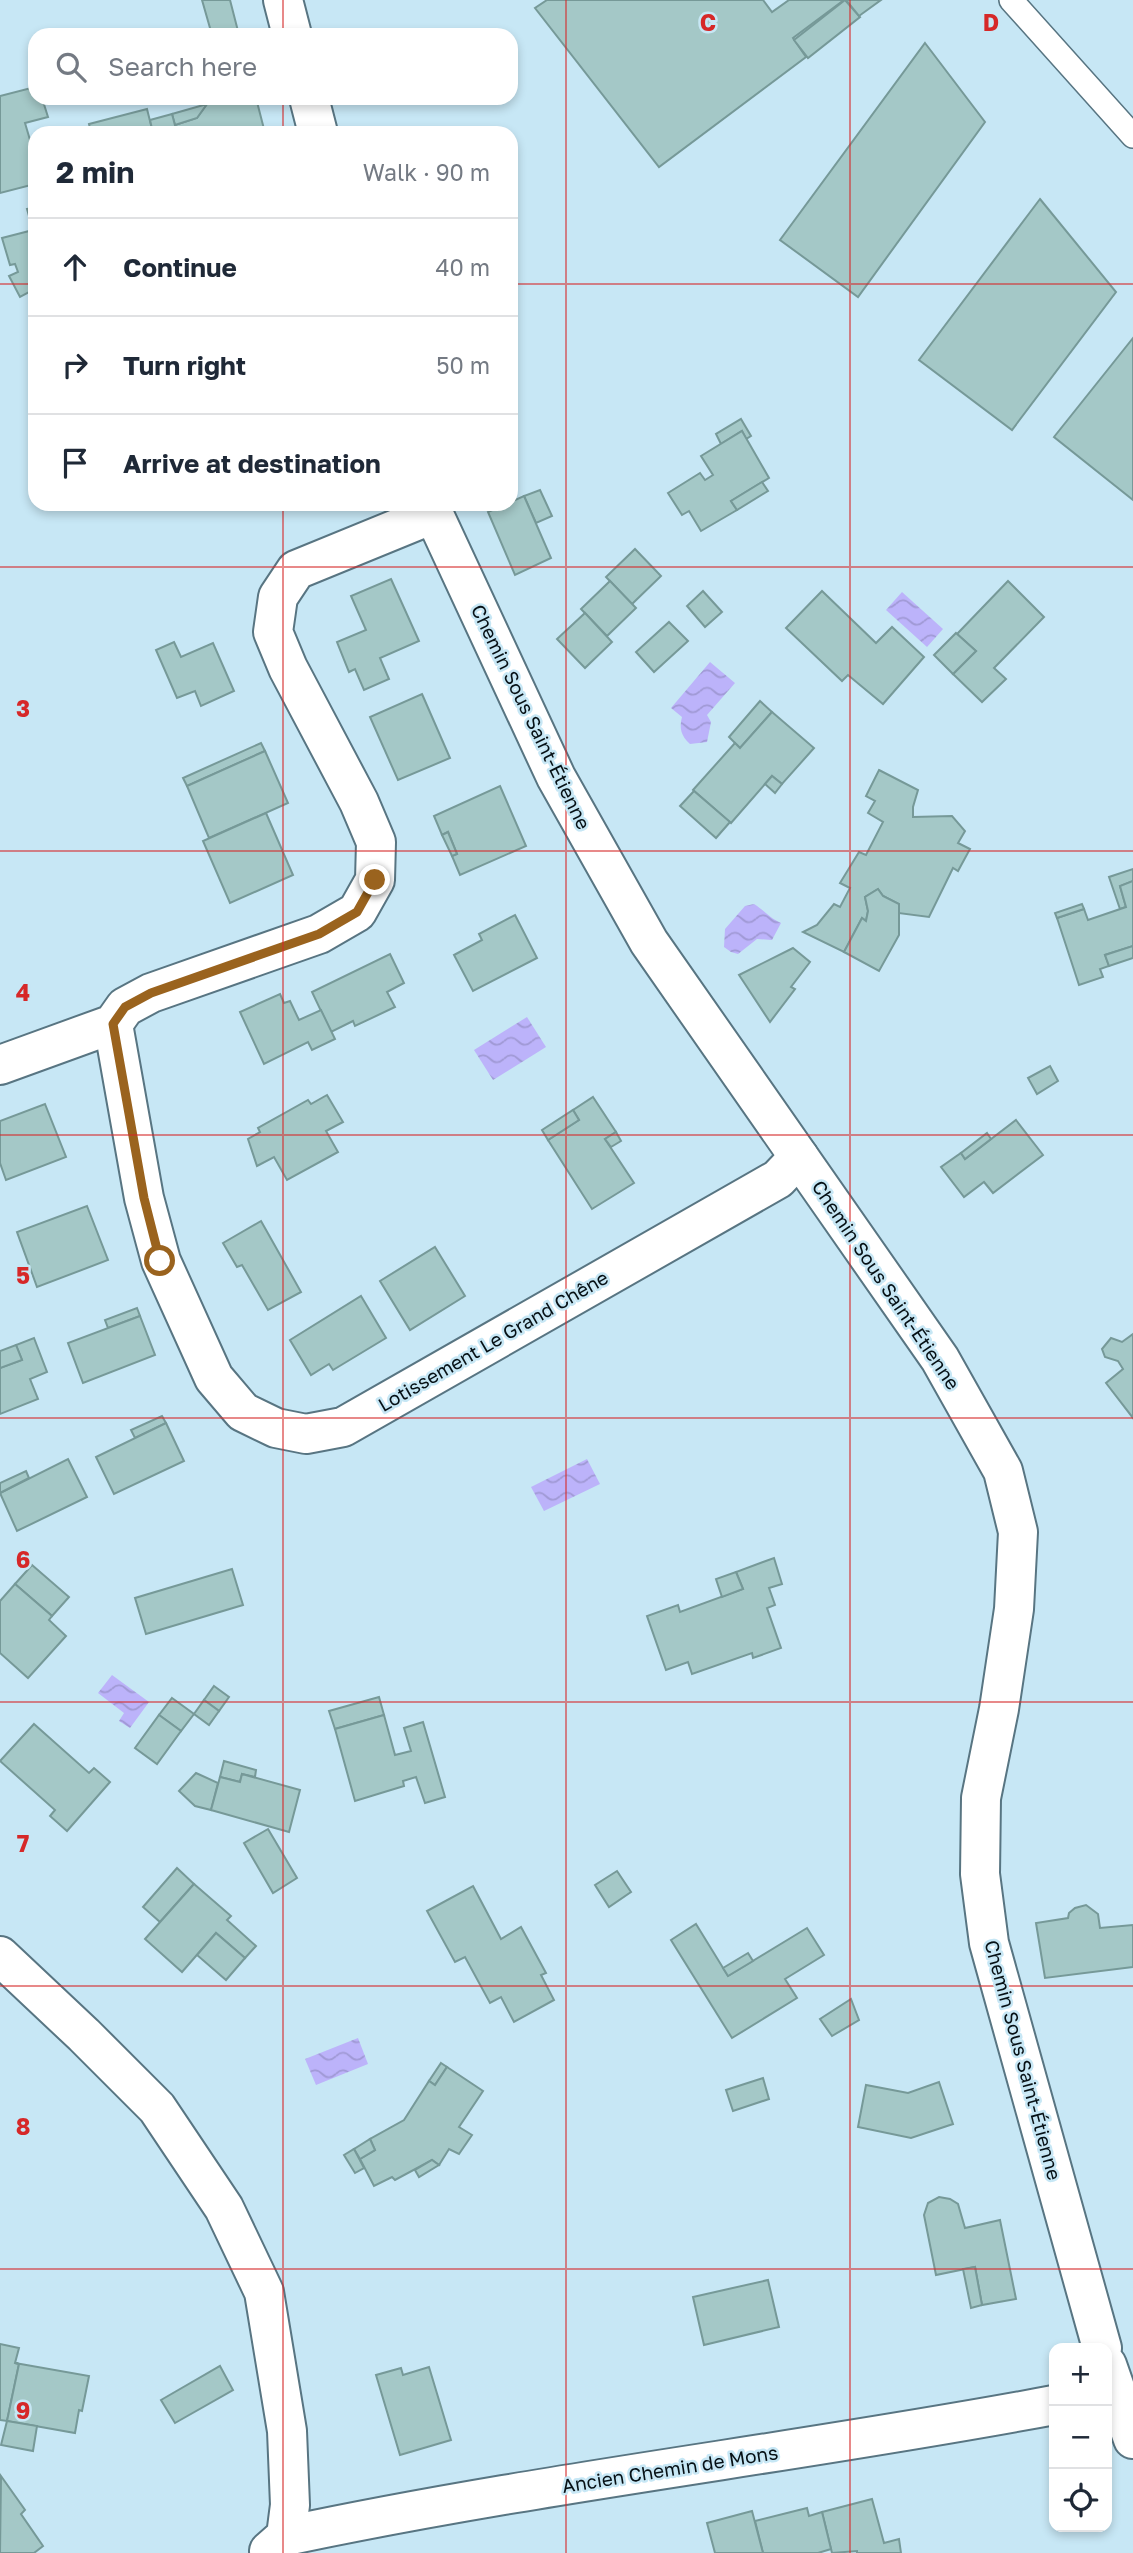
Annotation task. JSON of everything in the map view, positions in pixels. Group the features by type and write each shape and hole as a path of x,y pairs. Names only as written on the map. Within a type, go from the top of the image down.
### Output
{"street":[{"path":"283,0 290,28"},
{"path":"311,105 316,126"},
{"path":"0,1065 113,1024 125,1007 151,993 319,934 357,912 375,880 376,842 359,802 288,668 272,632 278,597 296,570 427,511"},
{"name":"Chemin Sous Saint-Étienne","path":"432,511 556,777 649,942 940,1359 1003,1471 1018,1532 1014,1609 999,1709 981,1798 980,1874 989,1943 1100,2343"},
{"name":"Lotissement Le Grand Chêne","path":"113,1024 144,1198 160,1261 198,1346 214,1378 243,1412 276,1428 306,1434 343,1426 778,1179 799,1157"},
{"path":"0,1956 157,2108 223,2208 264,2292 287,2431 290,2505 277,2544"},
{"path":"1116,2387 1133,2439"},
{"name":"Ancien Chemin de Mons","path":"277,2544 408,2510 959,2423 1049,2406"}],"lane":[{"path":"1011,0 1133,136"}],"water":[{"path":"902,592 943,629 927,647 886,610"},
{"path":"710,662 735,683 707,715 711,722 707,742 690,744 682,732 682,717 671,708"},
{"path":"754,904 781,923 772,940 757,939 738,954 731,952 724,947 725,929 745,906"},
{"path":"527,1017 546,1047 493,1080 474,1050"},
{"path":"587,1459 600,1484 544,1511 531,1487"},
{"path":"112,1675 149,1702 130,1728 119,1721 124,1713 98,1693"},
{"path":"358,2038 368,2064 316,2085 305,2059"}],"building":[{"path":"202,0 230,0 237,28 210,28"},
{"path":"547,0 763,0 772,12 789,0 844,0 793,38 806,57 659,167 535,8"},
{"path":"845,0 860,17 808,58 794,40"},
{"path":"846,0 881,0 859,16"},
{"path":"925,43 985,122 858,297 780,240"},
{"path":"28,89 28,105 44,105 48,117 25,123 28,133 28,186 0,193 0,96"},
{"path":"206,105 258,105 263,126 175,126 197,118"},
{"path":"206,105 197,118 175,125 172,114"},
{"path":"147,109 151,126 89,126"},
{"path":"172,114 175,126 151,126 150,120"},
{"path":"1040,199 1116,292 1012,430 919,360"},
{"path":"28,231 28,293 20,297 9,276 18,272 15,264 10,265 2,238"},
{"path":"1133,338 1133,500 1054,437"},
{"path":"741,419 751,436 746,439 742,431 721,444 716,434"},
{"path":"742,431 769,478 731,501 737,510 701,531 689,511 682,515 668,493 700,473 705,480 713,475 701,456"},
{"path":"762,482 768,491 737,510 731,501"},
{"path":"540,490 552,516 536,523 524,496"},
{"path":"524,496 551,558 515,575 488,512 518,511 518,499"},
{"path":"635,549 661,576 632,604 606,577"},
{"path":"391,579 419,641 380,658 389,679 364,690 355,669 349,672 337,642 366,630 351,596"},
{"path":"610,581 636,608 607,636 581,609"},
{"path":"1008,581 1044,617 994,668 1006,679 982,702 953,674 976,651 957,634"},
{"path":"703,591 722,612 705,627 687,606"},
{"path":"822,591 876,643 892,627 924,657 883,704 848,675 842,681 786,628"},
{"path":"585,613 612,642 585,668 557,639"},
{"path":"669,622 688,641 654,672 636,652"},
{"path":"956,633 976,651 953,674 934,655"},
{"path":"174,642 181,657 213,643 234,691 201,706 195,691 177,698 156,650"},
{"path":"422,694 450,758 398,780 370,717"},
{"path":"760,701 772,712 740,748 729,737"},
{"path":"772,712 814,748 782,784 772,776 731,823 693,790 735,743 740,748"},
{"path":"261,743 265,751 187,786 183,778"},
{"path":"265,751 288,803 209,838 187,786"},
{"path":"879,770 918,790 913,817 952,816 965,831 958,843 970,849 958,871 953,868 929,917 898,913 899,904 883,896 878,889 865,897 868,911 866,921 862,918 844,952 803,932 817,925 834,904 840,907 850,888 840,883 859,852 866,855 883,822 868,813 875,801 866,796"},
{"path":"772,776 782,784 775,793 765,784"},
{"path":"500,786 526,846 460,875 452,856 457,854 448,832 442,835 434,816"},
{"path":"694,791 730,822 716,838 680,806"},
{"path":"266,813 293,875 230,903 203,841"},
{"path":"448,832 457,854 452,856 442,835"},
{"path":"1133,869 1133,881 1120,886 1126,907 1120,909 1109,877"},
{"path":"1133,881 1133,946 1105,955 1109,966 1100,969 1103,977 1079,985 1057,918 1084,909 1088,920 1126,907 1120,886"},
{"path":"878,889 883,896 899,904 899,935 879,971 844,952 862,918 866,921 868,911 865,897"},
{"path":"1082,904 1084,909 1057,918 1055,913"},
{"path":"515,915 537,958 473,991 454,955 482,940 479,934"},
{"path":"1133,946 1133,958 1109,966 1105,955"},
{"path":"793,948 810,962 791,987 795,989 770,1022 739,975"},
{"path":"390,954 404,983 387,992 395,1007 355,1026 353,1021 331,1032 312,992"},
{"path":"280,994 284,1003 290,1001 299,1020 321,1010 335,1039 312,1050 308,1042 264,1064 240,1012"},
{"path":"1050,1066 1058,1081 1037,1094 1028,1078"},
{"path":"327,1095 343,1122 326,1131 338,1152 287,1180 274,1157 257,1166 248,1139 260,1132 258,1128 308,1100 311,1104"},
{"path":"593,1097 616,1132 605,1139 634,1183 592,1209 548,1140 579,1120 573,1110"},
{"path":"45,1104 66,1157 6,1180 0,1163 0,1121"},
{"path":"573,1110 579,1120 548,1140 542,1130"},
{"path":"1016,1120 1043,1155 993,1193 984,1182 964,1197 941,1167 961,1153 965,1159"},
{"path":"616,1132 621,1141 611,1147 605,1139"},
{"path":"987,1133 991,1139 965,1159 961,1153"},
{"path":"87,1206 108,1260 37,1287 17,1232"},
{"path":"261,1221 301,1292 268,1310 242,1265 237,1267 223,1243"},
{"path":"435,1247 465,1296 410,1330 380,1281"},
{"path":"361,1296 386,1338 333,1370 329,1364 311,1375 290,1340"},
{"path":"137,1308 140,1316 108,1328 105,1320"},
{"path":"140,1316 155,1355 83,1383 68,1343"},
{"path":"1133,1334 1133,1418 1106,1383 1123,1369 1118,1361 1105,1357 1102,1349 1111,1338 1122,1342"},
{"path":"34,1338 47,1372 30,1379 38,1399 0,1414 0,1368 22,1360 16,1345"},
{"path":"16,1345 22,1360 0,1368 0,1351"},
{"path":"162,1416 166,1423 135,1438 131,1430"},
{"path":"166,1423 184,1461 114,1494 96,1457"},
{"path":"68,1459 87,1497 17,1531 0,1493"},
{"path":"26,1471 29,1478 0,1493 0,1483"},
{"path":"774,1558 782,1584 769,1588 775,1605 767,1608 781,1648 753,1658 752,1653 692,1674 688,1662 666,1670 647,1616 678,1605 680,1612 743,1589 736,1572"},
{"path":"32,1565 69,1597 52,1616 15,1584"},
{"path":"232,1569 243,1605 146,1634 135,1598"},
{"path":"736,1572 743,1589 722,1597 716,1579"},
{"path":"15,1584 52,1616 49,1620 66,1636 28,1678 0,1653 0,1601"},
{"path":"214,1686 229,1697 219,1711 204,1700"},
{"path":"379,1697 384,1715 335,1729 329,1711"},
{"path":"172,1698 194,1714 181,1731 159,1715"},
{"path":"204,1700 219,1711 209,1725 194,1714"},
{"path":"159,1715 181,1731 157,1764 135,1748"},
{"path":"384,1715 395,1755 411,1751 404,1728 423,1722 445,1797 425,1803 416,1777 403,1781 404,1786 355,1801 335,1729"},
{"path":"34,1724 89,1773 94,1768 110,1782 67,1831 50,1816 55,1810 0,1761"},
{"path":"224,1761 256,1770 255,1777 242,1774 240,1782 220,1777"},
{"path":"196,1773 218,1783 211,1810 195,1806 179,1791"},
{"path":"242,1774 300,1790 289,1832 211,1810 220,1777 240,1782"},
{"path":"268,1829 297,1878 273,1893 244,1843"},
{"path":"177,1868 194,1884 160,1922 143,1907"},
{"path":"617,1871 631,1892 609,1907 595,1885"},
{"path":"194,1884 231,1916 227,1920 256,1946 245,1958 216,1933 182,1972 145,1939"},
{"path":"473,1886 501,1939 521,1927 546,1973 541,1975 554,2000 514,2022 501,1997 490,2003 465,1957 455,1962 427,1911"},
{"path":"1086,1905 1098,1914 1100,1928 1133,1925 1133,1967 1045,1978 1036,1923 1068,1918 1075,1908"},
{"path":"696,1924 728,1976 807,1928 824,1955 785,1979 797,1998 732,2038 671,1940"},
{"path":"216,1933 245,1958 226,1980 197,1955"},
{"path":"748,1953 753,1961 728,1976 723,1968"},
{"path":"851,1999 859,2020 832,2036 820,2019"},
{"path":"441,2063 447,2067 435,2085 429,2081"},
{"path":"447,2067 483,2091 459,2127 472,2135 459,2154 449,2149 439,2165 432,2160 395,2180 392,2177 374,2186 360,2159 375,2150 370,2139 404,2120 429,2081 435,2085"},
{"path":"763,2078 769,2099 733,2111 726,2090"},
{"path":"939,2082 953,2124 911,2138 858,2127 866,2085 908,2093"},
{"path":"370,2139 375,2150 360,2159 354,2149"},
{"path":"354,2149 364,2168 355,2173 344,2155"},
{"path":"432,2160 439,2165 419,2177 415,2170"},
{"path":"939,2197 958,2204 965,2228 1000,2220 1016,2299 982,2305 975,2267 936,2275 924,2215 928,2203"},
{"path":"975,2267 982,2305 971,2308 963,2269"},
{"path":"768,2280 779,2327 704,2345 693,2297"},
{"path":"0,2344 19,2348 15,2363 19,2364 7,2421 0,2420"},
{"path":"15,2363 89,2376 75,2433 7,2421 19,2364"},
{"path":"220,2366 233,2390 175,2423 161,2400"},
{"path":"429,2367 451,2440 400,2455 376,2375 401,2368 403,2375"},
{"path":"7,2421 37,2426 33,2451 1,2445"},
{"path":"1,2476 25,2510 21,2514 43,2546 34,2553 0,2553"},
{"path":"872,2499 884,2543 899,2539 901,2553 832,2553 822,2512"},
{"path":"807,2508 809,2516 822,2512 831,2549 818,2553 763,2553 755,2521"},
{"path":"752,2511 763,2553 715,2553 707,2523"}],"route":[{"path":"160,1261 144,1198 113,1024 125,1007 151,993 319,934 357,912 375,880"}]}
